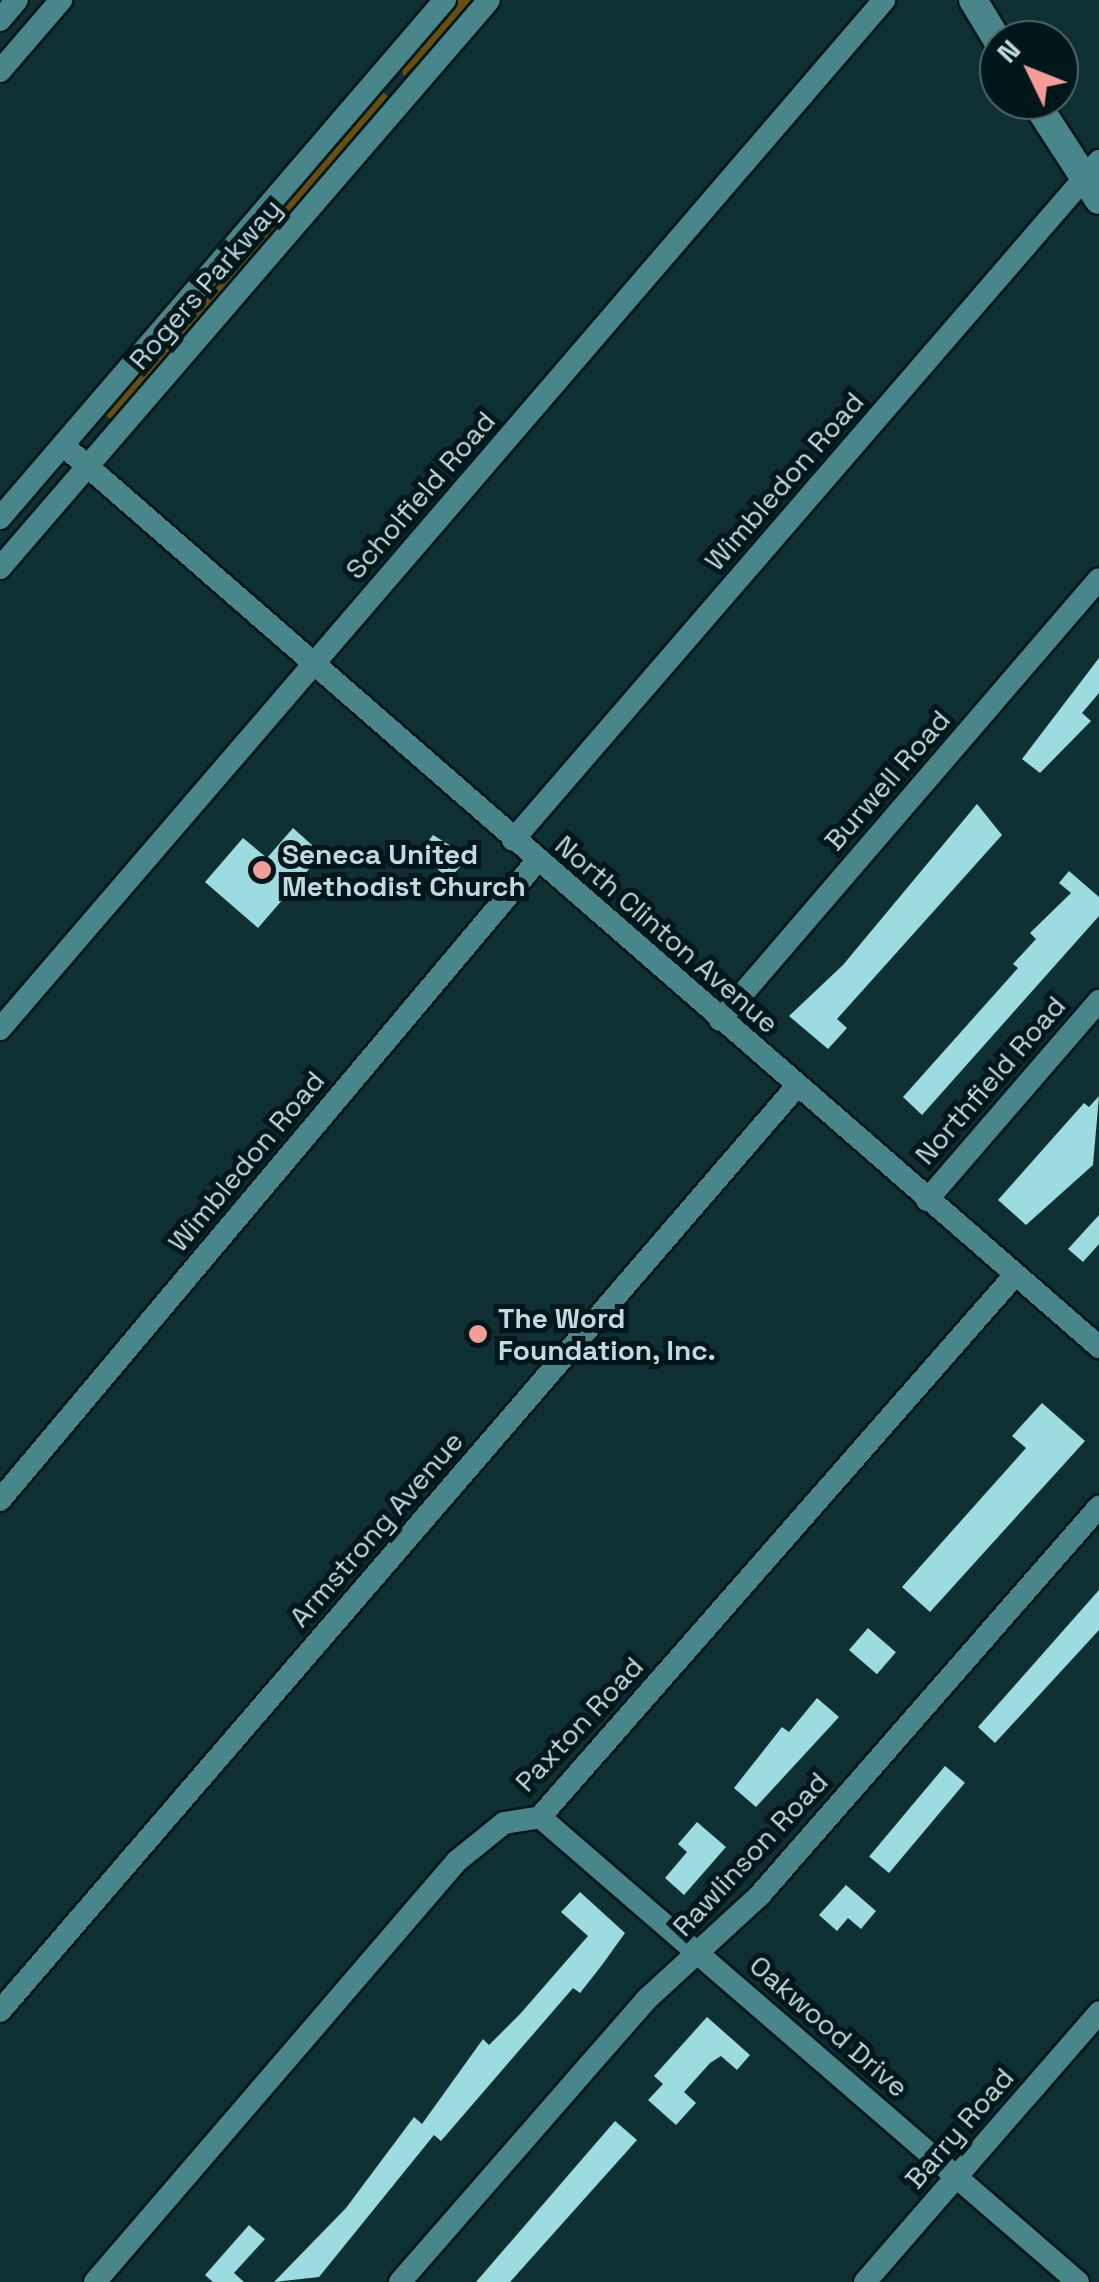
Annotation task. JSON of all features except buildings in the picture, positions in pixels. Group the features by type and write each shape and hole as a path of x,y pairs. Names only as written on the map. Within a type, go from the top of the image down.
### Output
{"street":[{"path":"0,20 17,0"},
{"path":"0,71 61,0"},
{"name":"Rogers Parkway","path":"0,518 445,0"},
{"name":"Rogers Parkway","path":"0,568 489,0"},
{"name":"Scholfield Road","path":"0,1029 884,0"},
{"path":"382,74 407,95"},
{"path":"1049,120 1094,180"},
{"name":"Wimbledon Road","path":"514,840 1094,180"},
{"name":"North Clinton Avenue","path":"63,445 1099,1347"},
{"path":"24,490 49,512"},
{"name":"Burwell Road","path":"720,1020 1099,579"},
{"name":"Wimbledon Road","path":"0,1500 537,861"},
{"name":"Northfield Road","path":"927,1200 1099,1000"},
{"name":"Armstrong Avenue","path":"0,2011 797,1086"},
{"name":"Paxton Road","path":"95,2282 474,1843 504,1822 540,1817 1015,1275"},
{"name":"Rawlinson Road","path":"400,2282 647,2000 759,1896 1099,1507"},
{"name":"Oakwood Drive","path":"540,1817 1078,2282"},
{"name":"Barry Road","path":"865,2282 1099,2013"}],"shaded area":[{"path":"457,0 478,0 404,76 400,66"},
{"path":"381,91 390,98 113,420 106,416"}],"place":[{"name":"Seneca United Methodist Church","path":"262,870"},
{"name":"The Word Foundation, Inc.","path":"478,1334"}]}
